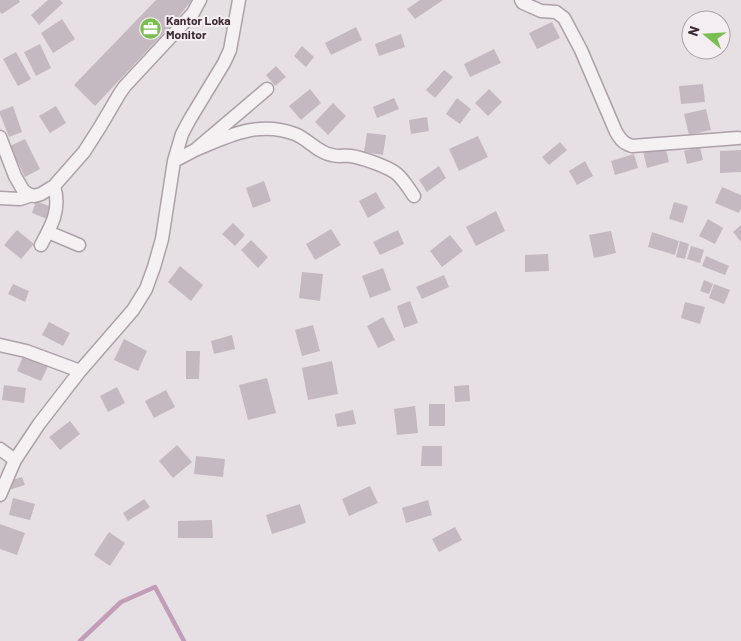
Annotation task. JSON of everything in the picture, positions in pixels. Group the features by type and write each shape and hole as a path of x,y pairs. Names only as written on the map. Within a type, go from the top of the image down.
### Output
{"street":[{"path":"0,198 20,199 41,194 54,186 84,152 125,86 193,13 200,0"},
{"path":"0,495 15,460 39,424 133,310 146,289 162,239 174,160 182,134 230,50 239,0"},
{"path":"521,0 523,3 541,11 556,12 564,18 581,50 616,132 625,144 632,146 738,138"},
{"path":"195,150 267,89"},
{"path":"174,160 229,135 250,129 266,128 295,134 326,153 350,155 388,169 398,174 414,196"},
{"path":"0,138 15,176 24,190 32,195"},
{"path":"41,245 57,208 57,196 54,186"},
{"path":"48,232 79,245"},
{"path":"0,345 26,351 80,372"},
{"path":"0,449 15,460"}],"building":[{"path":"0,0 19,0 20,2 2,14 0,12"},
{"path":"48,0 60,0 63,3 39,25 31,15"},
{"path":"156,0 192,0 175,21 95,106 74,85"},
{"path":"420,0 443,0 415,19 407,9"},
{"path":"62,19 75,39 53,53 41,33"},
{"path":"552,22 560,38 537,49 529,33"},
{"path":"356,27 362,40 331,55 325,43"},
{"path":"401,34 405,47 379,56 375,44"},
{"path":"40,44 51,68 36,76 24,52"},
{"path":"302,46 314,57 306,67 294,56"},
{"path":"494,49 501,63 470,77 464,64"},
{"path":"16,52 31,79 18,86 3,59"},
{"path":"276,66 286,77 275,86 266,75"},
{"path":"444,70 453,77 435,98 426,90"},
{"path":"703,84 705,102 681,104 679,86"},
{"path":"310,89 321,103 301,120 289,106"},
{"path":"489,89 502,102 488,116 475,103"},
{"path":"394,98 399,109 377,118 373,107"},
{"path":"457,98 471,109 460,124 446,114"},
{"path":"333,103 346,116 328,135 315,122"},
{"path":"13,106 22,132 9,137 0,111"},
{"path":"56,106 66,123 50,133 39,116"},
{"path":"706,109 711,130 689,135 684,114"},
{"path":"427,117 429,131 411,134 409,120"},
{"path":"367,133 386,135 383,155 364,152"},
{"path":"478,136 488,157 459,171 449,149"},
{"path":"25,139 40,169 25,177 10,146"},
{"path":"560,142 567,150 549,165 542,157"},
{"path":"665,145 669,162 647,168 643,151"},
{"path":"700,147 703,160 687,164 684,151"},
{"path":"741,150 741,172 720,173 720,151"},
{"path":"634,154 638,168 615,175 611,161"},
{"path":"585,161 593,176 577,185 569,171"},
{"path":"439,166 446,178 427,192 419,180"},
{"path":"264,181 271,201 253,208 246,188"},
{"path":"722,187 741,195 739,213 715,203"},
{"path":"376,192 385,208 368,218 359,201"},
{"path":"36,201 52,207 47,219 32,213"},
{"path":"674,202 688,206 683,223 669,219"},
{"path":"496,211 505,231 476,246 466,227"},
{"path":"708,219 723,228 715,244 699,236"},
{"path":"233,223 245,235 235,246 222,234"},
{"path":"741,225 741,242 733,232"},
{"path":"331,229 341,245 315,260 306,244"},
{"path":"17,230 34,244 21,259 4,245"},
{"path":"398,230 404,244 380,255 373,242"},
{"path":"611,231 616,253 594,258 589,235"},
{"path":"652,232 679,241 675,255 648,247"},
{"path":"450,235 463,251 442,267 430,251"},
{"path":"251,240 268,257 258,268 241,250"},
{"path":"680,241 689,244 685,259 676,257"},
{"path":"691,246 704,250 700,263 687,259"},
{"path":"548,254 549,271 525,272 525,255"},
{"path":"706,256 729,266 725,275 702,266"},
{"path":"180,266 203,285 191,301 168,282"},
{"path":"383,268 391,290 370,298 362,276"},
{"path":"302,272 323,274 320,301 299,298"},
{"path":"444,275 449,287 422,299 416,287"},
{"path":"704,280 713,284 709,294 700,291"},
{"path":"13,284 29,291 25,302 8,294"},
{"path":"714,284 730,290 724,304 709,298"},
{"path":"410,301 418,323 404,328 397,306"},
{"path":"685,302 705,307 700,324 681,318"},
{"path":"383,317 395,340 378,348 367,326"},
{"path":"49,322 70,333 63,346 42,335"},
{"path":"313,325 320,351 302,356 295,330"},
{"path":"232,335 235,349 214,354 211,341"},
{"path":"124,339 147,351 138,371 114,360"},
{"path":"186,351 200,351 199,379 186,379"},
{"path":"23,356 48,366 41,381 17,371"},
{"path":"332,361 338,394 308,400 302,368"},
{"path":"267,378 276,413 248,420 239,385"},
{"path":"4,385 26,388 24,403 2,400"},
{"path":"469,385 470,401 455,402 454,386"},
{"path":"117,387 125,403 108,412 100,396"},
{"path":"166,390 175,407 154,418 145,401"},
{"path":"429,404 445,404 445,426 429,426"},
{"path":"415,406 418,433 397,435 394,409"},
{"path":"353,410 356,424 337,427 335,414"},
{"path":"70,421 80,434 60,450 49,437"},
{"path":"177,445 192,462 173,478 159,461"},
{"path":"422,446 442,446 442,466 421,466"},
{"path":"196,456 225,459 223,477 194,474"},
{"path":"22,477 25,485 9,490 6,482"},
{"path":"370,486 378,503 349,516 342,499"},
{"path":"13,498 35,504 30,520 9,515"},
{"path":"144,499 150,507 128,521 123,513"},
{"path":"428,500 432,515 406,523 402,508"},
{"path":"300,504 306,523 272,534 266,515"},
{"path":"212,520 213,538 178,538 178,521"},
{"path":"0,524 25,533 17,555 0,549"},
{"path":"455,527 462,540 439,552 432,539"},
{"path":"109,532 125,543 110,566 94,555"}],"waterway":[{"path":"80,641 121,602 155,587 184,641"}],"place":[{"name":"Kantor Loka Monitor","path":"150,28"}]}
